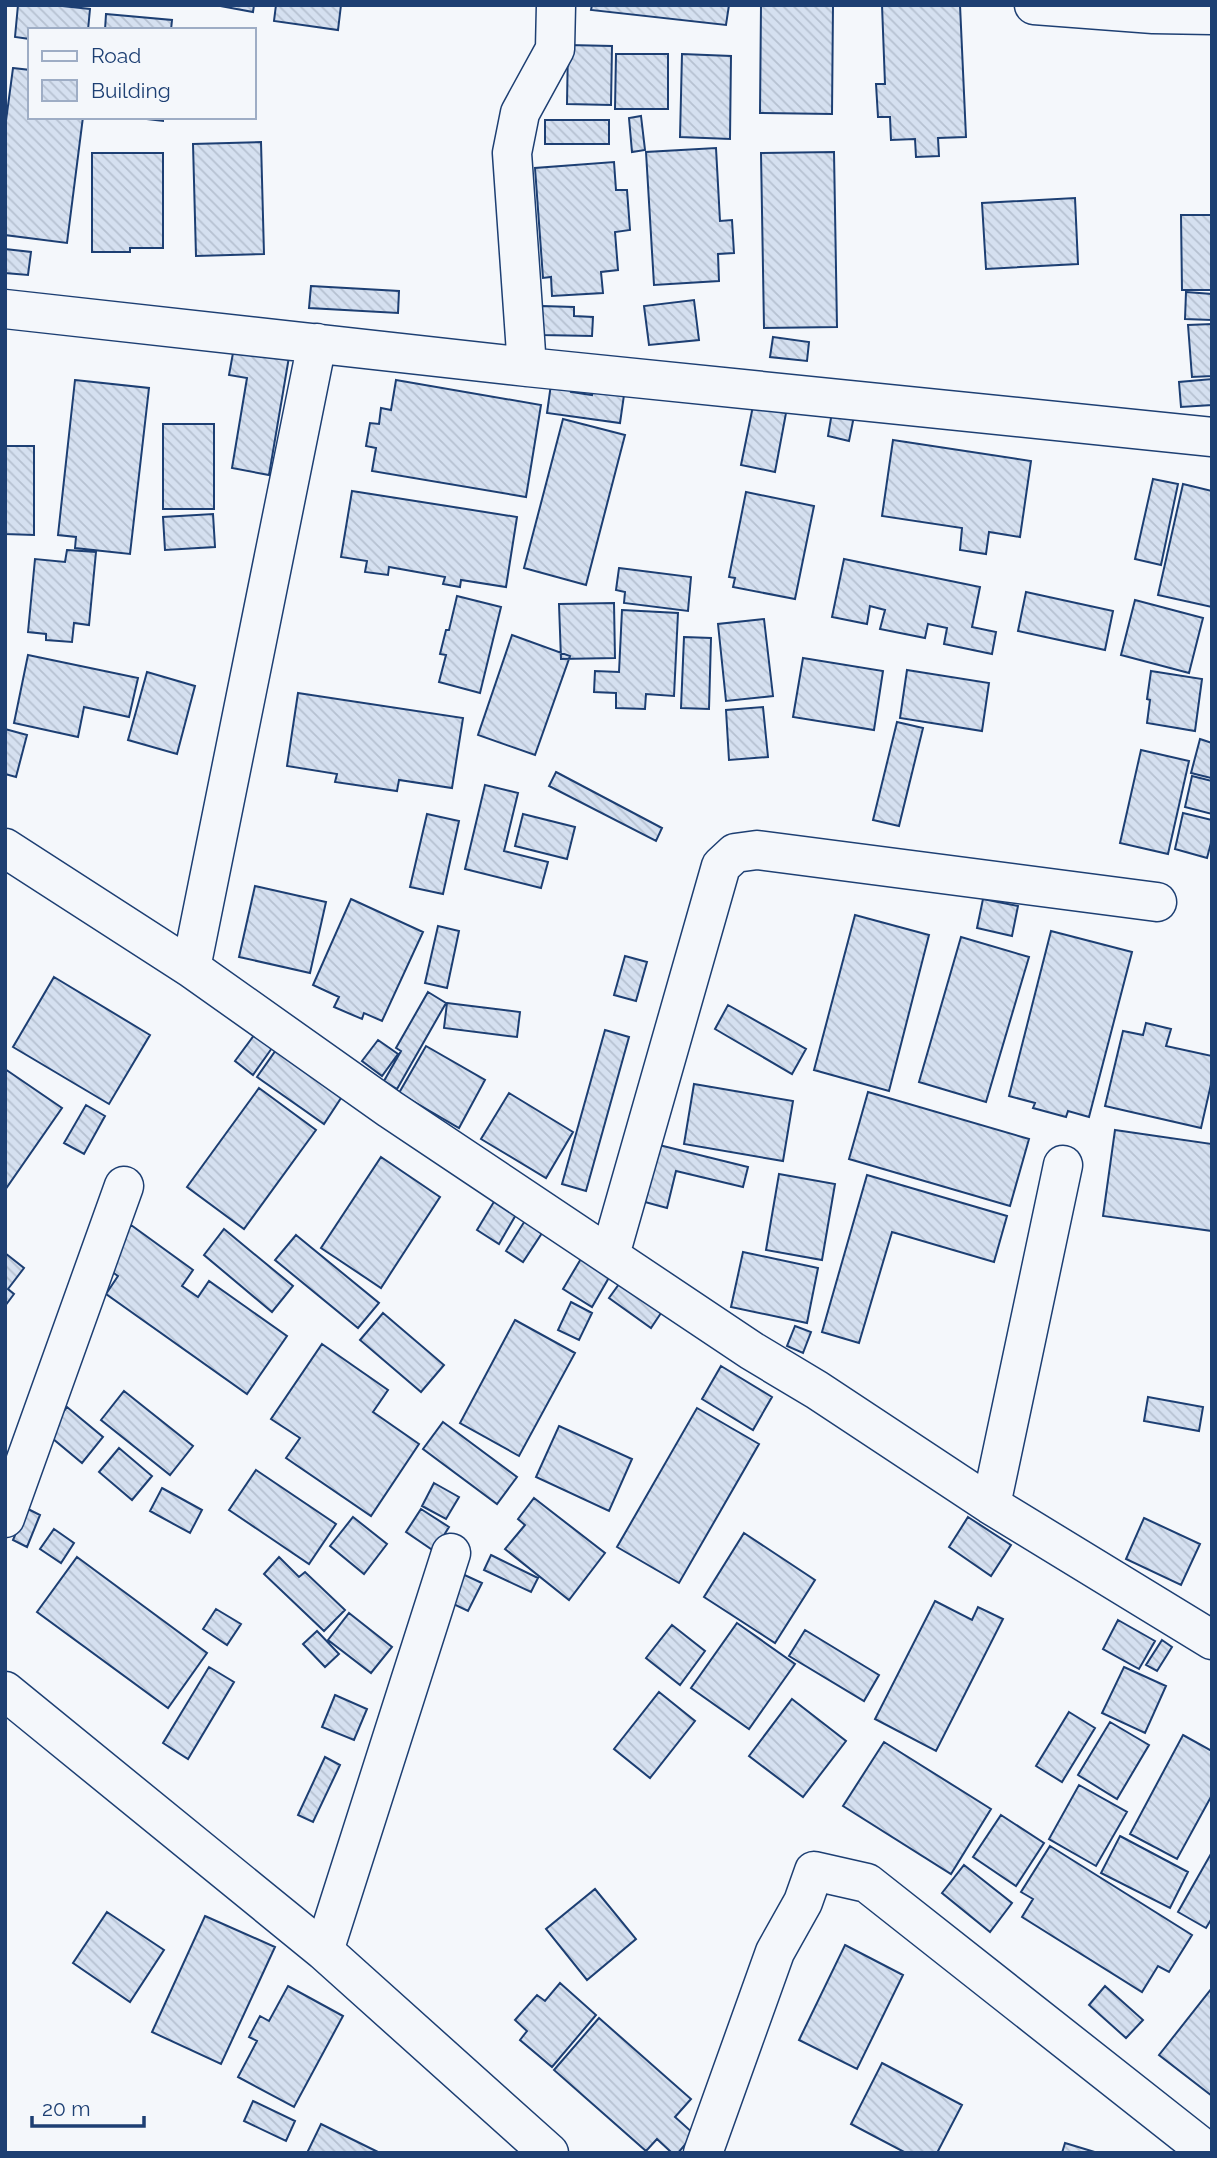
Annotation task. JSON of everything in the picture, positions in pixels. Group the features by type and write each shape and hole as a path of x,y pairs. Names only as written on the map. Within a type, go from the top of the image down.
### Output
{"street":[{"path":"527,367 512,153 520,113 555,49 556,5"},
{"path":"1034,5 1153,15 1212,15"},
{"path":"5,309 527,367 1212,437"},
{"path":"191,968 317,343"},
{"path":"5,848 191,968 390,1109 752,1352 817,1390 991,1505 1212,1640"},
{"path":"610,1255 721,866 735,853 757,850 1157,902"},
{"path":"991,1505 1063,1165"},
{"path":"5,1518 124,1186"},
{"path":"324,1951 451,1553"},
{"path":"5,1691 324,1951 549,2153"},
{"path":"703,2153 775,1952 803,1902 814,1871 867,1883 1209,2153"}],"building":[{"path":"18,5 90,9 88,28 28,28 28,39 15,37"},
{"path":"215,5 254,5 253,12"},
{"path":"276,5 341,5 338,30 274,21"},
{"path":"592,5 729,5 726,25 591,10"},
{"path":"761,5 833,5 832,114 760,113"},
{"path":"882,5 960,5 966,137 938,138 939,156 916,157 915,139 891,140 890,117 878,117 876,84 885,84"},
{"path":"106,14 172,20 171,28 105,28"},
{"path":"568,45 612,46 611,105 567,104"},
{"path":"616,54 668,54 668,109 615,109"},
{"path":"682,54 731,56 730,139 680,137"},
{"path":"13,68 28,70 28,119 83,119 67,243 5,235 5,128"},
{"path":"641,116 645,150 632,152 629,118"},
{"path":"545,120 609,120 609,144 545,144"},
{"path":"261,142 264,254 196,256 193,144"},
{"path":"716,148 720,221 732,220 734,253 718,254 719,281 654,285 646,152"},
{"path":"834,152 837,327 764,328 761,153"},
{"path":"92,153 163,153 163,248 130,248 130,252 92,252"},
{"path":"614,162 616,190 627,190 630,230 615,232 618,270 601,272 603,293 552,296 551,277 543,278 535,168"},
{"path":"1075,198 1078,264 986,269 982,203"},
{"path":"1181,215 1212,215 1212,290 1182,290"},
{"path":"5,249 31,252 28,275 5,273"},
{"path":"311,286 399,291 398,313 309,308"},
{"path":"1186,292 1212,294 1212,320 1185,319"},
{"path":"694,300 699,340 649,345 644,306"},
{"path":"542,306 574,307 574,316 593,317 592,336 541,335"},
{"path":"1212,324 1212,376 1192,377 1188,325"},
{"path":"773,337 809,342 807,361 770,357"},
{"path":"235,342 290,351 269,475 232,468 247,378 229,375"},
{"path":"552,377 573,380 571,392 592,395 594,383 625,388 620,423 547,413"},
{"path":"1212,379 1212,405 1181,407 1179,382"},
{"path":"75,380 149,388 130,554 75,548 76,537 58,535"},
{"path":"396,380 541,405 526,497 372,471 376,448 366,446 370,423 379,424 381,408 391,410"},
{"path":"753,406 786,413 775,472 741,465"},
{"path":"832,412 854,416 849,441 828,436"},
{"path":"563,419 625,435 586,585 524,568"},
{"path":"163,424 214,424 214,509 163,509"},
{"path":"893,440 1031,461 1020,537 989,532 986,554 960,550 962,528 882,516"},
{"path":"5,446 34,446 34,535 5,534"},
{"path":"1153,479 1178,484 1161,565 1135,559"},
{"path":"1183,484 1212,491 1212,607 1158,595"},
{"path":"352,491 517,517 506,587 461,580 460,587 443,584 445,577 389,567 388,575 365,572 367,561 341,557"},
{"path":"746,492 814,506 795,599 733,587 735,578 729,577"},
{"path":"213,514 215,547 165,550 163,517"},
{"path":"67,550 96,552 89,625 74,623 72,642 46,640 46,634 28,632 35,559 65,562"},
{"path":"844,559 980,587 972,627 996,632 992,654 944,644 947,628 928,624 925,638 880,629 885,610 870,606 867,624 832,617"},
{"path":"619,568 691,577 688,611 624,603 625,592 616,590"},
{"path":"1026,592 1113,611 1105,650 1018,631"},
{"path":"457,596 501,607 480,693 439,682 446,655 440,654"},
{"path":"1135,600 1203,618 1189,673 1121,655"},
{"path":"614,603 615,658 561,659 559,604"},
{"path":"622,610 678,613 674,696 646,694 645,709 616,708 616,693 594,692 595,671 619,672"},
{"path":"764,619 773,696 726,701 718,624"},
{"path":"512,635 570,656 535,755 478,735"},
{"path":"684,637 711,638 709,709 681,708"},
{"path":"28,655 138,678 129,717 84,707 78,737 14,723"},
{"path":"803,658 883,671 874,730 793,717"},
{"path":"907,670 989,683 982,731 900,718"},
{"path":"1151,671 1202,679 1195,731 1147,723"},
{"path":"147,672 195,686 177,754 128,740"},
{"path":"298,693 463,718 452,788 399,780 397,791 335,782 337,774 287,766"},
{"path":"763,707 768,757 729,760 726,710"},
{"path":"897,722 923,728 899,826 873,820"},
{"path":"5,729 27,735 16,777 5,774"},
{"path":"1200,739 1212,743 1211,778 1191,773"},
{"path":"1141,750 1189,761 1168,854 1120,843"},
{"path":"556,772 662,828 656,841 549,786"},
{"path":"1192,776 1212,781 1212,814 1185,807"},
{"path":"485,785 518,793 504,851 548,862 541,888 465,869"},
{"path":"1183,813 1212,820 1212,839 1207,858 1175,849"},
{"path":"427,814 459,821 443,894 410,887"},
{"path":"523,814 575,827 567,859 515,846"},
{"path":"255,886 326,902 310,973 239,957"},
{"path":"351,899 423,932 382,1021 364,1013 362,1019 334,1007 339,997 313,985"},
{"path":"983,899 1018,906 1012,936 977,928"},
{"path":"855,915 929,935 889,1091 814,1070"},
{"path":"438,926 459,931 447,988 425,983"},
{"path":"1051,931 1132,952 1089,1117 1068,1111 1066,1117 1033,1108 1035,1103 1009,1096"},
{"path":"961,937 1029,957 986,1102 919,1082"},
{"path":"625,956 647,962 636,1001 614,995"},
{"path":"54,977 150,1035 109,1104 13,1047"},
{"path":"428,992 446,1003 397,1089 384,1081 401,1051 396,1048"},
{"path":"447,1003 520,1012 517,1037 444,1028"},
{"path":"728,1005 806,1049 792,1074 715,1029"},
{"path":"1146,1023 1171,1029 1166,1046 1212,1056 1212,1080 1201,1128 1105,1106 1123,1031 1143,1035"},
{"path":"605,1030 629,1037 586,1191 562,1184"},
{"path":"255,1034 272,1048 253,1075 235,1061"},
{"path":"378,1040 398,1054 382,1076 362,1061"},
{"path":"426,1046 485,1080 459,1128 399,1093"},
{"path":"276,1050 343,1095 324,1124 257,1077"},
{"path":"5,1069 62,1108 5,1190"},
{"path":"694,1084 793,1101 783,1161 684,1144"},
{"path":"259,1088 316,1130 244,1229 187,1187"},
{"path":"868,1092 1029,1139 1010,1206 849,1159"},
{"path":"509,1093 573,1132 546,1178 481,1139"},
{"path":"86,1105 105,1116 84,1154 64,1143"},
{"path":"1115,1130 1212,1144 1212,1231 1103,1216"},
{"path":"659,1145 748,1167 743,1187 676,1171 667,1208 645,1202"},
{"path":"381,1157 440,1197 381,1288 321,1248"},
{"path":"779,1174 835,1184 822,1260 766,1250"},
{"path":"867,1175 1007,1216 994,1262 892,1232 859,1343 822,1332"},
{"path":"495,1200 517,1213 499,1244 477,1230"},
{"path":"526,1219 544,1230 523,1262 506,1251"},
{"path":"131,1225 193,1270 182,1286 198,1297 209,1281 287,1336 247,1394 106,1294 118,1276 102,1265"},
{"path":"224,1229 293,1286 272,1312 204,1255"},
{"path":"296,1235 379,1303 358,1328 275,1260"},
{"path":"743,1252 818,1268 807,1323 731,1307"},
{"path":"5,1253 24,1268 8,1289 14,1294 5,1306"},
{"path":"582,1257 611,1274 592,1307 563,1289"},
{"path":"622,1280 663,1310 651,1328 609,1298"},
{"path":"571,1302 592,1313 579,1340 558,1330"},
{"path":"383,1313 444,1365 421,1392 360,1340"},
{"path":"515,1320 575,1353 519,1456 460,1423"},
{"path":"795,1326 811,1332 803,1353 787,1346"},
{"path":"322,1344 388,1390 373,1412 419,1444 371,1516 286,1458 300,1438 271,1419"},
{"path":"721,1366 772,1397 753,1430 702,1399"},
{"path":"124,1391 193,1446 170,1475 101,1420"},
{"path":"1148,1397 1203,1407 1199,1431 1144,1421"},
{"path":"67,1407 103,1437 82,1463 46,1433"},
{"path":"697,1408 759,1444 679,1583 617,1547"},
{"path":"443,1422 517,1477 497,1504 423,1449"},
{"path":"559,1426 632,1459 609,1511 536,1477"},
{"path":"119,1448 152,1476 132,1500 99,1472"},
{"path":"256,1470 336,1524 309,1564 229,1510"},
{"path":"434,1483 459,1497 446,1519 422,1506"},
{"path":"162,1488 202,1510 190,1533 150,1511"},
{"path":"534,1498 605,1553 569,1600 505,1549 525,1525 518,1519"},
{"path":"26,1508 40,1515 27,1547 13,1540"},
{"path":"421,1509 449,1527 434,1551 406,1532"},
{"path":"353,1517 387,1544 364,1574 330,1546"},
{"path":"968,1517 1011,1545 991,1576 949,1547"},
{"path":"1144,1518 1200,1544 1181,1585 1126,1559"},
{"path":"54,1529 74,1543 61,1563 40,1549"},
{"path":"744,1533 815,1580 775,1643 704,1597"},
{"path":"491,1555 538,1578 531,1592 484,1570"},
{"path":"77,1557 207,1653 168,1708 37,1612"},
{"path":"279,1557 299,1577 305,1572 345,1610 324,1631 264,1574"},
{"path":"458,1572 482,1583 468,1611 445,1600"},
{"path":"935,1601 972,1620 978,1607 1003,1619 936,1751 875,1719"},
{"path":"216,1609 241,1624 227,1645 203,1629"},
{"path":"349,1613 392,1647 371,1673 328,1640"},
{"path":"1118,1620 1155,1641 1139,1669 1103,1649"},
{"path":"737,1623 795,1664 749,1729 691,1688"},
{"path":"672,1625 705,1651 680,1685 646,1658"},
{"path":"805,1630 879,1675 864,1701 789,1656"},
{"path":"317,1631 339,1654 325,1667 303,1644"},
{"path":"1162,1640 1172,1647 1157,1671 1146,1665"},
{"path":"209,1667 234,1682 188,1759 163,1743"},
{"path":"1124,1667 1166,1686 1145,1733 1102,1713"},
{"path":"659,1692 695,1721 650,1778 614,1749"},
{"path":"335,1695 367,1709 354,1740 322,1727"},
{"path":"792,1699 846,1741 803,1797 749,1756"},
{"path":"1069,1712 1095,1728 1062,1782 1036,1766"},
{"path":"1110,1722 1149,1745 1117,1799 1078,1775"},
{"path":"1183,1735 1212,1751 1212,1795 1177,1859 1130,1834"},
{"path":"884,1742 991,1809 951,1874 843,1806"},
{"path":"325,1757 340,1765 313,1822 298,1815"},
{"path":"1079,1785 1127,1812 1096,1866 1049,1839"},
{"path":"1001,1815 1044,1843 1016,1886 973,1857"},
{"path":"1120,1836 1188,1872 1170,1908 1101,1873"},
{"path":"1050,1846 1192,1935 1169,1972 1158,1966 1142,1992 1022,1917 1033,1899 1021,1892"},
{"path":"1212,1852 1212,1918 1206,1928 1178,1912"},
{"path":"964,1865 1012,1903 990,1932 942,1893"},
{"path":"595,1889 636,1939 587,1980 546,1929"},
{"path":"107,1912 164,1950 130,2002 73,1963"},
{"path":"205,1916 275,1947 221,2064 152,2032"},
{"path":"845,1945 903,1975 857,2069 799,2040"},
{"path":"560,1983 596,2015 552,2067 520,2040 527,2031 515,2020 537,1995 545,2001"},
{"path":"288,1986 343,2016 294,2107 238,2077 257,2041 249,2037 260,2016 269,2021"},
{"path":"1105,1986 1143,2020 1126,2038 1089,2005"},
{"path":"1212,1988 1212,2096 1159,2055"},
{"path":"599,2018 691,2099 675,2117 694,2134 678,2153 672,2153 657,2139 646,2151 554,2070"},
{"path":"882,2063 962,2105 937,2153 906,2153 851,2124"},
{"path":"253,2101 295,2121 286,2141 244,2121"},
{"path":"321,2124 380,2153 307,2153"},
{"path":"1065,2143 1098,2153 1062,2153"}]}
